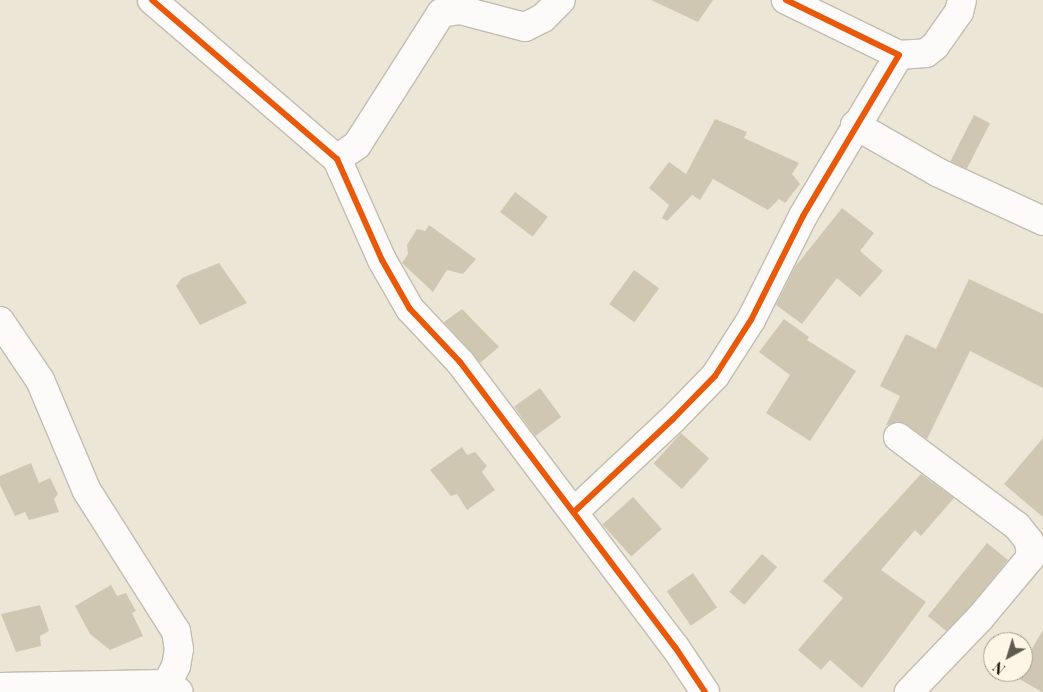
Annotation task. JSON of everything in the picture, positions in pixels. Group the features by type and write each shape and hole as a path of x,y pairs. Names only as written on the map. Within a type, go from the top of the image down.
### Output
{"street":[{"path":"152,0 337,159 382,260 410,310 460,362 675,647 705,692"},
{"path":"337,159 357,146 441,13 460,10 525,27 543,18 561,0"},
{"path":"786,0 899,56 926,53 935,46 959,12 962,0"},
{"path":"574,511 674,419 715,376 751,320 799,224 855,125 899,56"},
{"path":"855,125 937,172 1043,221"},
{"path":"0,321 40,380 87,491 176,631 180,649 173,688 0,687"},
{"path":"898,437 1017,526 1029,541 1030,557 980,618 909,692"}],"building":[{"path":"651,0 713,0 698,22"},
{"path":"974,115 990,123 966,170 950,161"},
{"path":"715,119 747,132 744,138 799,163 792,174 800,184 785,203 779,199 768,210 713,179 700,200 692,195 667,221 662,218 669,205 649,188 669,162 686,174"},
{"path":"515,192 548,217 533,237 500,212"},
{"path":"842,208 874,233 860,251 883,271 860,297 837,278 802,324 776,305 795,267"},
{"path":"429,225 476,259 463,274 447,270 433,292 402,263 408,254 407,245 417,229 425,231"},
{"path":"219,263 247,303 200,325 176,286 182,278"},
{"path":"634,270 659,288 634,322 609,304"},
{"path":"969,279 1043,314 1043,388 970,351 927,439 900,422 886,425 900,396 880,386 906,334 936,349"},
{"path":"462,309 499,347 480,363 444,322"},
{"path":"784,319 809,337 807,340 856,371 810,441 766,413 790,375 759,352"},
{"path":"540,388 561,417 535,436 514,407"},
{"path":"681,433 709,458 682,489 654,463"},
{"path":"1043,438 1043,517 1004,484"},
{"path":"462,447 467,455 475,452 487,466 482,472 495,490 467,510 457,494 451,496 430,470"},
{"path":"31,463 39,483 50,478 58,494 54,499 59,512 29,520 25,512 15,516 0,485 0,476"},
{"path":"921,474 954,498 921,536 915,530 881,570 926,602 862,688 830,660 821,670 798,650 843,598 823,581"},
{"path":"633,497 662,529 631,556 603,524"},
{"path":"987,543 1008,560 949,633 928,616"},
{"path":"762,554 777,567 744,605 729,592"},
{"path":"693,573 717,607 691,626 667,591"},
{"path":"111,585 117,596 126,593 136,611 132,613 143,636 110,650 90,634 75,606"},
{"path":"40,605 49,631 40,636 41,646 16,652 1,614"},
{"path":"1043,630 1043,692 1025,682 1033,682 1033,647"}],"cycle path":[{"path":"152,0 337,159 382,260 410,309 460,362 675,647 705,692"},
{"path":"575,511 673,419 715,376 751,320 803,216 899,55 786,0"}]}
